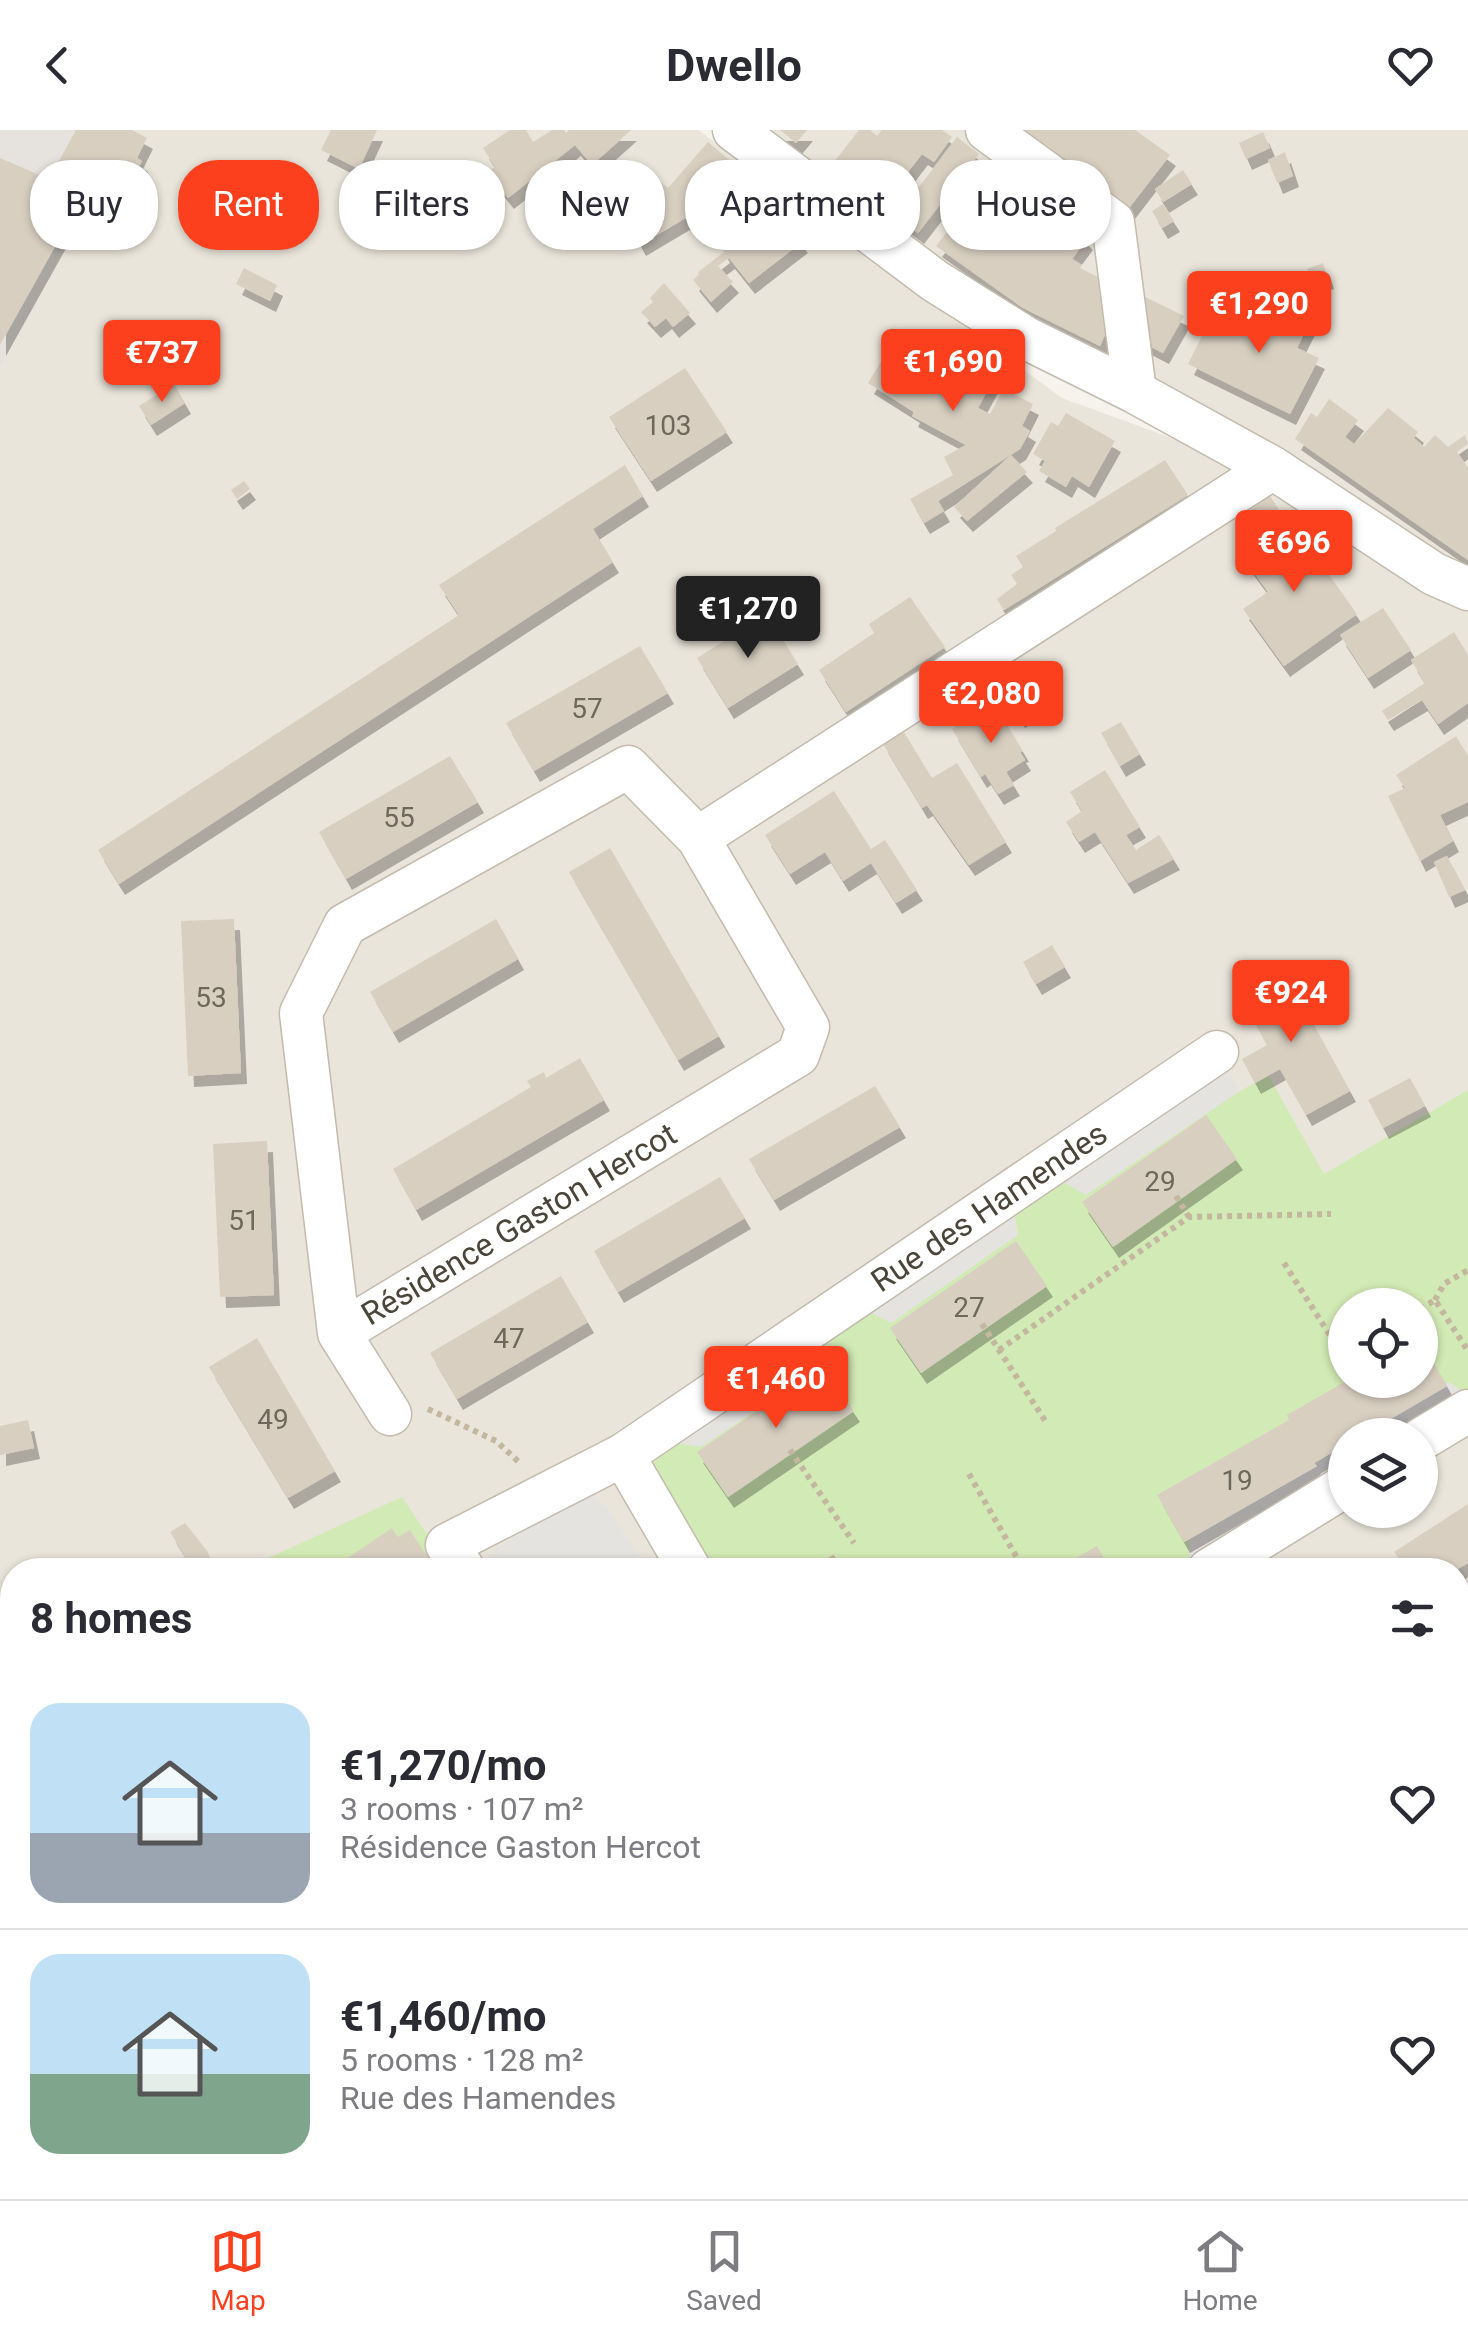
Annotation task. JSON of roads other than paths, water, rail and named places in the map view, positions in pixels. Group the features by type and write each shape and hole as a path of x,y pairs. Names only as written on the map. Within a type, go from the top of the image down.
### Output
{"street":[{"path":"734,130 935,281 1026,338 1273,468 1434,574 1468,590"},
{"path":"987,130 1113,222 1134,392"},
{"path":"698,838 1273,468"},
{"name":"Résidence Gaston Hercot","path":"628,767 698,838 808,1027 798,1055 339,1333 301,1013 345,925 628,767"},
{"name":"Rue des Hamendes","path":"456,1558 447,1545 622,1455 1217,1052"},
{"path":"339,1333 390,1414"},
{"path":"1438,1429 1468,1410"},
{"path":"622,1455 683,1558"},
{"path":"1228,1558 1328,1496"}]}
